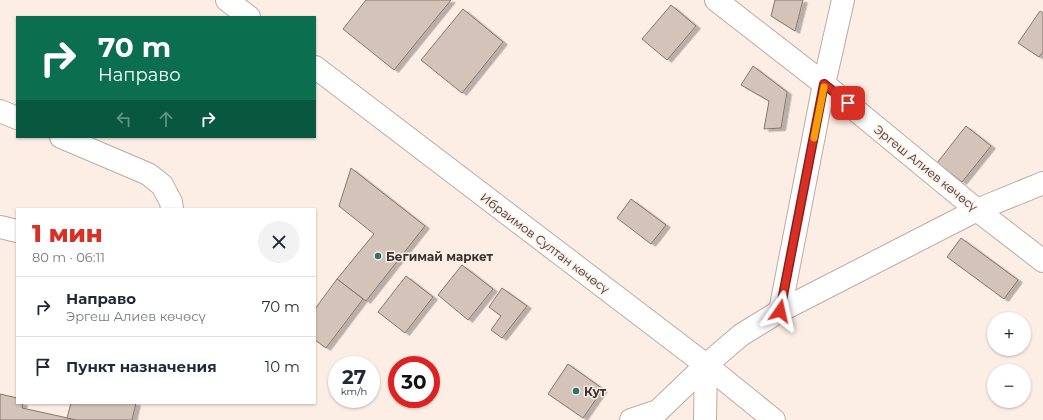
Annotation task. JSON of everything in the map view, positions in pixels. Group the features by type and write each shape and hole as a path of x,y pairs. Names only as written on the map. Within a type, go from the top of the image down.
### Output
{"street":[{"path":"227,0 248,16"},
{"name":"Эргеш Алиев көчөсү","path":"716,0 824,84 977,210 1043,261"},
{"path":"780,311 824,84 843,0"},
{"name":"Ибраимов Султан көчөсү","path":"316,68 706,365 774,420"},
{"path":"0,111 16,118"},
{"path":"63,138 148,174 162,185 171,202 172,208"},
{"path":"631,420 658,411 706,365 741,335 780,311 977,210 1043,183"},
{"path":"0,227 16,231"},
{"path":"705,420 706,365"}],"building":[{"path":"366,0 451,0 394,70 343,29"},
{"path":"775,0 803,0 795,31 771,16"},
{"path":"671,5 696,26 667,60 642,39"},
{"path":"463,9 503,42 462,93 421,60"},
{"path":"1040,11 1043,13 1043,52 1039,57 1018,43"},
{"path":"753,66 787,92 781,128 764,129 769,101 741,85"},
{"path":"966,126 991,146 962,182 937,163"},
{"name":"Бегимай маркет","path":"351,168 425,226 366,301 337,279 374,234 339,206"},
{"path":"631,199 666,225 651,244 617,218"},
{"path":"961,238 1018,280 1004,299 947,257"},
{"path":"462,265 493,289 468,320 438,295"},
{"path":"406,276 433,297 405,333 378,312"},
{"path":"337,279 363,299 326,348 316,341 316,308"},
{"path":"502,288 527,306 502,338 491,330 501,316 489,307"},
{"name":"Кут","path":"568,364 603,389 583,418 548,394"},
{"path":"0,394 16,398 16,404 23,404 22,408 77,420 0,420"},
{"path":"71,404 136,404 132,420 77,420 67,418"}],"slow traffic":[{"path":"814,138 824,87"}],"place":[{"name":"Бегимай маркет","path":"378,256"},
{"name":"Кут","path":"576,391"}],"route":[{"path":"780,311 824,84 848,103"}]}
